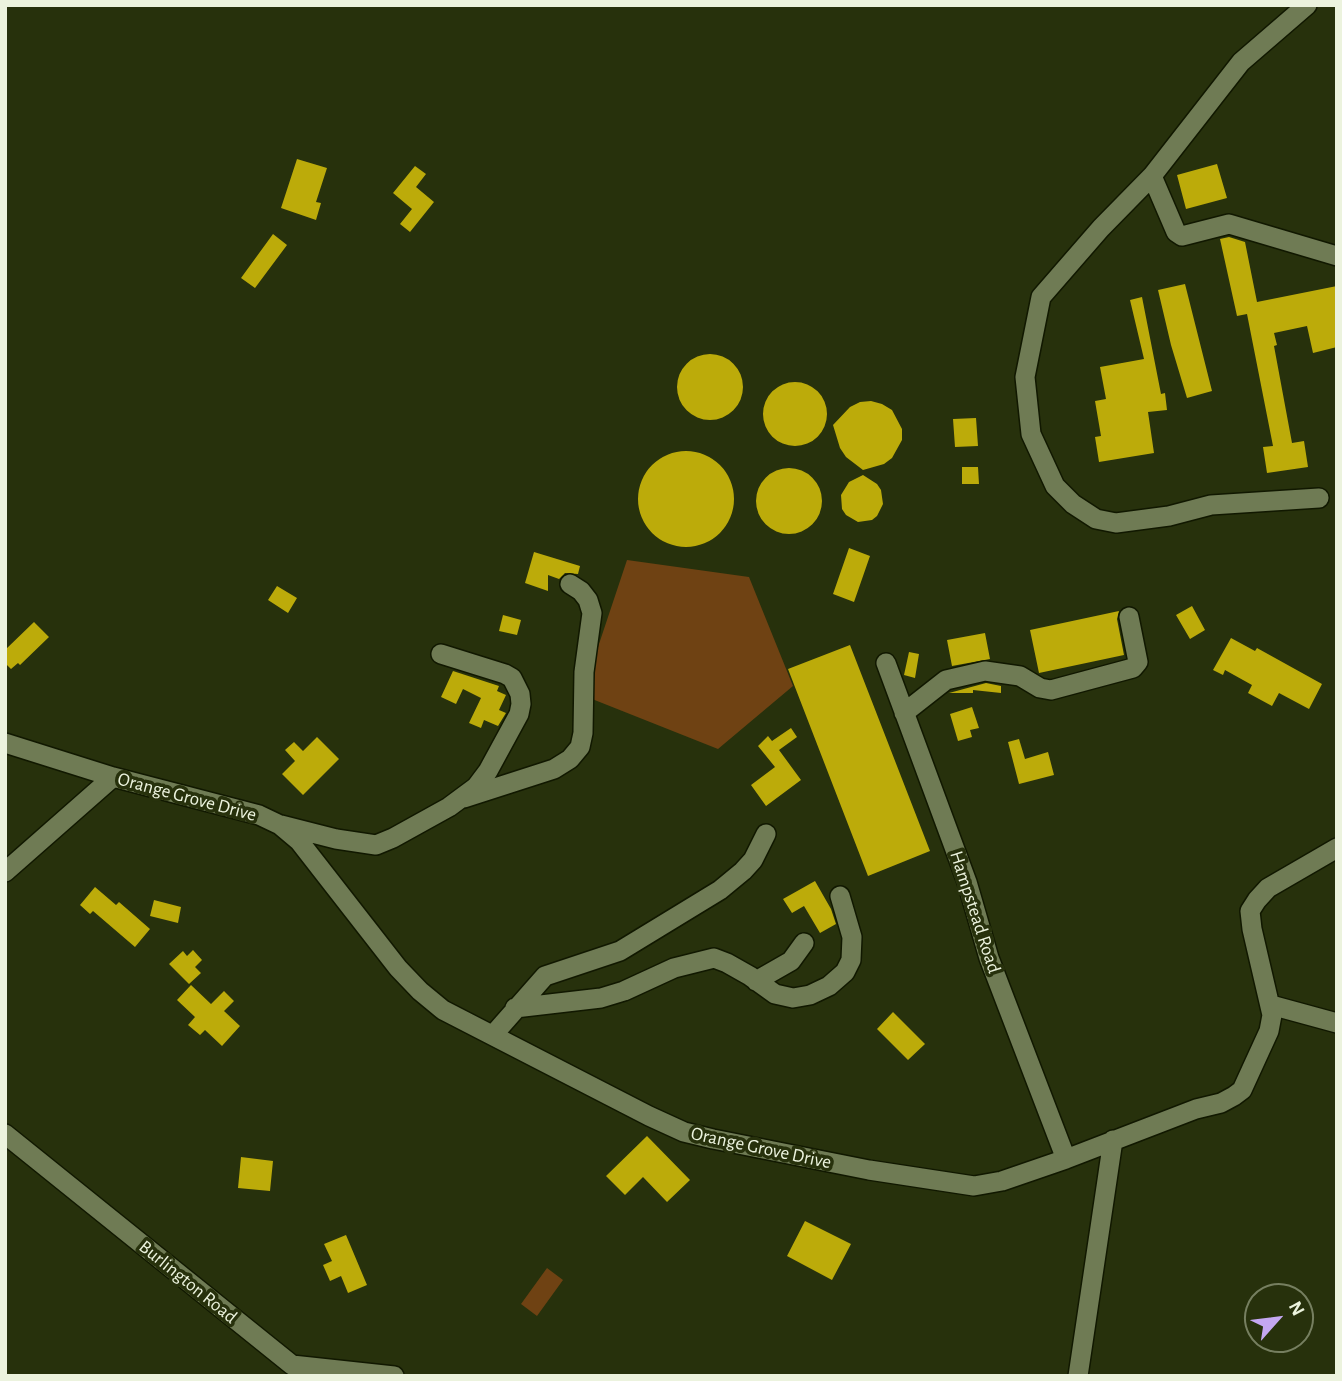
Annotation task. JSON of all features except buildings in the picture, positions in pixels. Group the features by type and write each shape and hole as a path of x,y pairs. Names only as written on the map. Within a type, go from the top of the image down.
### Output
{"street":[{"path":"1307,5 1241,62 1152,176 1110,218 1041,297 1025,377 1031,434 1055,486 1073,504 1096,519 1115,523 1169,516 1211,505 1320,498"},
{"path":"1152,176 1176,232 1182,236 1229,224 1337,256"},
{"path":"280,825 345,841 376,845 463,799 554,769 570,760 580,747 583,733 584,672 592,613 588,600 570,584"},
{"path":"904,713 946,680 985,671 1020,676 1040,688 1051,690 1133,668 1138,662 1129,617"},
{"path":"441,654 512,678 522,704 488,771 463,799"},
{"name":"Hampstead Road","path":"886,663 967,883 989,958 1066,1159"},
{"name":"Orange Grove Drive","path":"5,743 113,778 258,815 280,825 299,841 398,968 443,1010 684,1132 869,1170 974,1185 1002,1181 1066,1159 1234,1096 1242,1090 1272,1023 1271,1005 1250,911 1268,888 1337,848"},
{"path":"5,872 113,778"},
{"path":"493,1035 545,976 620,951 720,890 743,872 753,860 766,834"},
{"path":"515,1008 601,998 674,968 714,958 727,963 775,994 793,998 810,995 829,986 845,972 851,960 852,937 840,896"},
{"path":"757,981 790,961 804,943"},
{"path":"1271,1005 1337,1023"},
{"name":"Burlington Road","path":"5,1134 292,1370 394,1376"},
{"path":"1078,1376 1114,1140"}],"shaded area":[{"path":"627,560 749,577 793,686 718,749 582,695"},
{"path":"547,1268 563,1280 537,1316 521,1304"}]}
